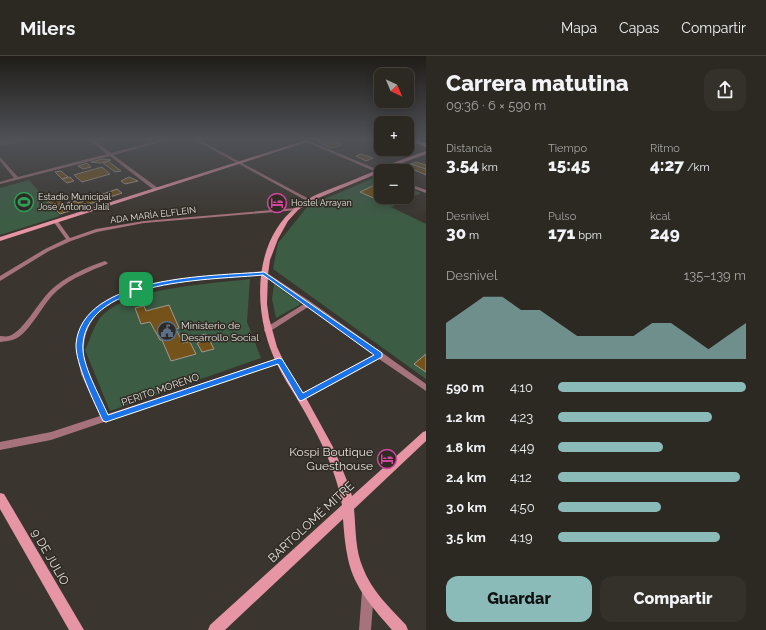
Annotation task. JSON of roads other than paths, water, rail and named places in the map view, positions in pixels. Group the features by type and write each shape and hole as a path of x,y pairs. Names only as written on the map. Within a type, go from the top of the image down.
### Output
{"street":[{"path":"7,167 17,179"},
{"path":"0,183 62,167"},
{"path":"127,167 156,188"},
{"path":"0,239 224,167"},
{"path":"248,167 308,200"},
{"path":"374,174 308,200 296,208 286,219 278,232 268,255 264,273 263,296 267,330 279,361 321,432 342,483 349,506 353,555 356,569 368,591 401,630"},
{"path":"414,187 426,192"},
{"name":"ADA MARÍA ELFLEIN","path":"0,279 29,260 69,240 96,231 144,222 296,208"},
{"path":"55,221 69,240"},
{"path":"0,338 10,338 17,335 38,307 51,293 64,283 105,263"},
{"path":"106,419 80,358 80,344 84,326 89,318 101,306 117,296 136,289 192,280 264,273 426,388"},
{"path":"267,330 309,304"},
{"path":"301,398 380,355"},
{"name":"PERITO MORENO","path":"0,446 51,436 279,361"},
{"name":"BARTOLOMÉ MITRE","path":"215,630 426,435"},
{"name":"9 DE JULIO","path":"0,498 77,630"},
{"path":"365,630 368,591"}],"place":[{"name":"Estadio Municipal José Antonio Jalil","path":"24,202"},
{"name":"Hostel Arrayan","path":"277,203"},
{"name":"Ministerio de Desarrollo Social","path":"167,331"},
{"name":"Kospi Boutique Guesthouse","path":"387,459"}]}
